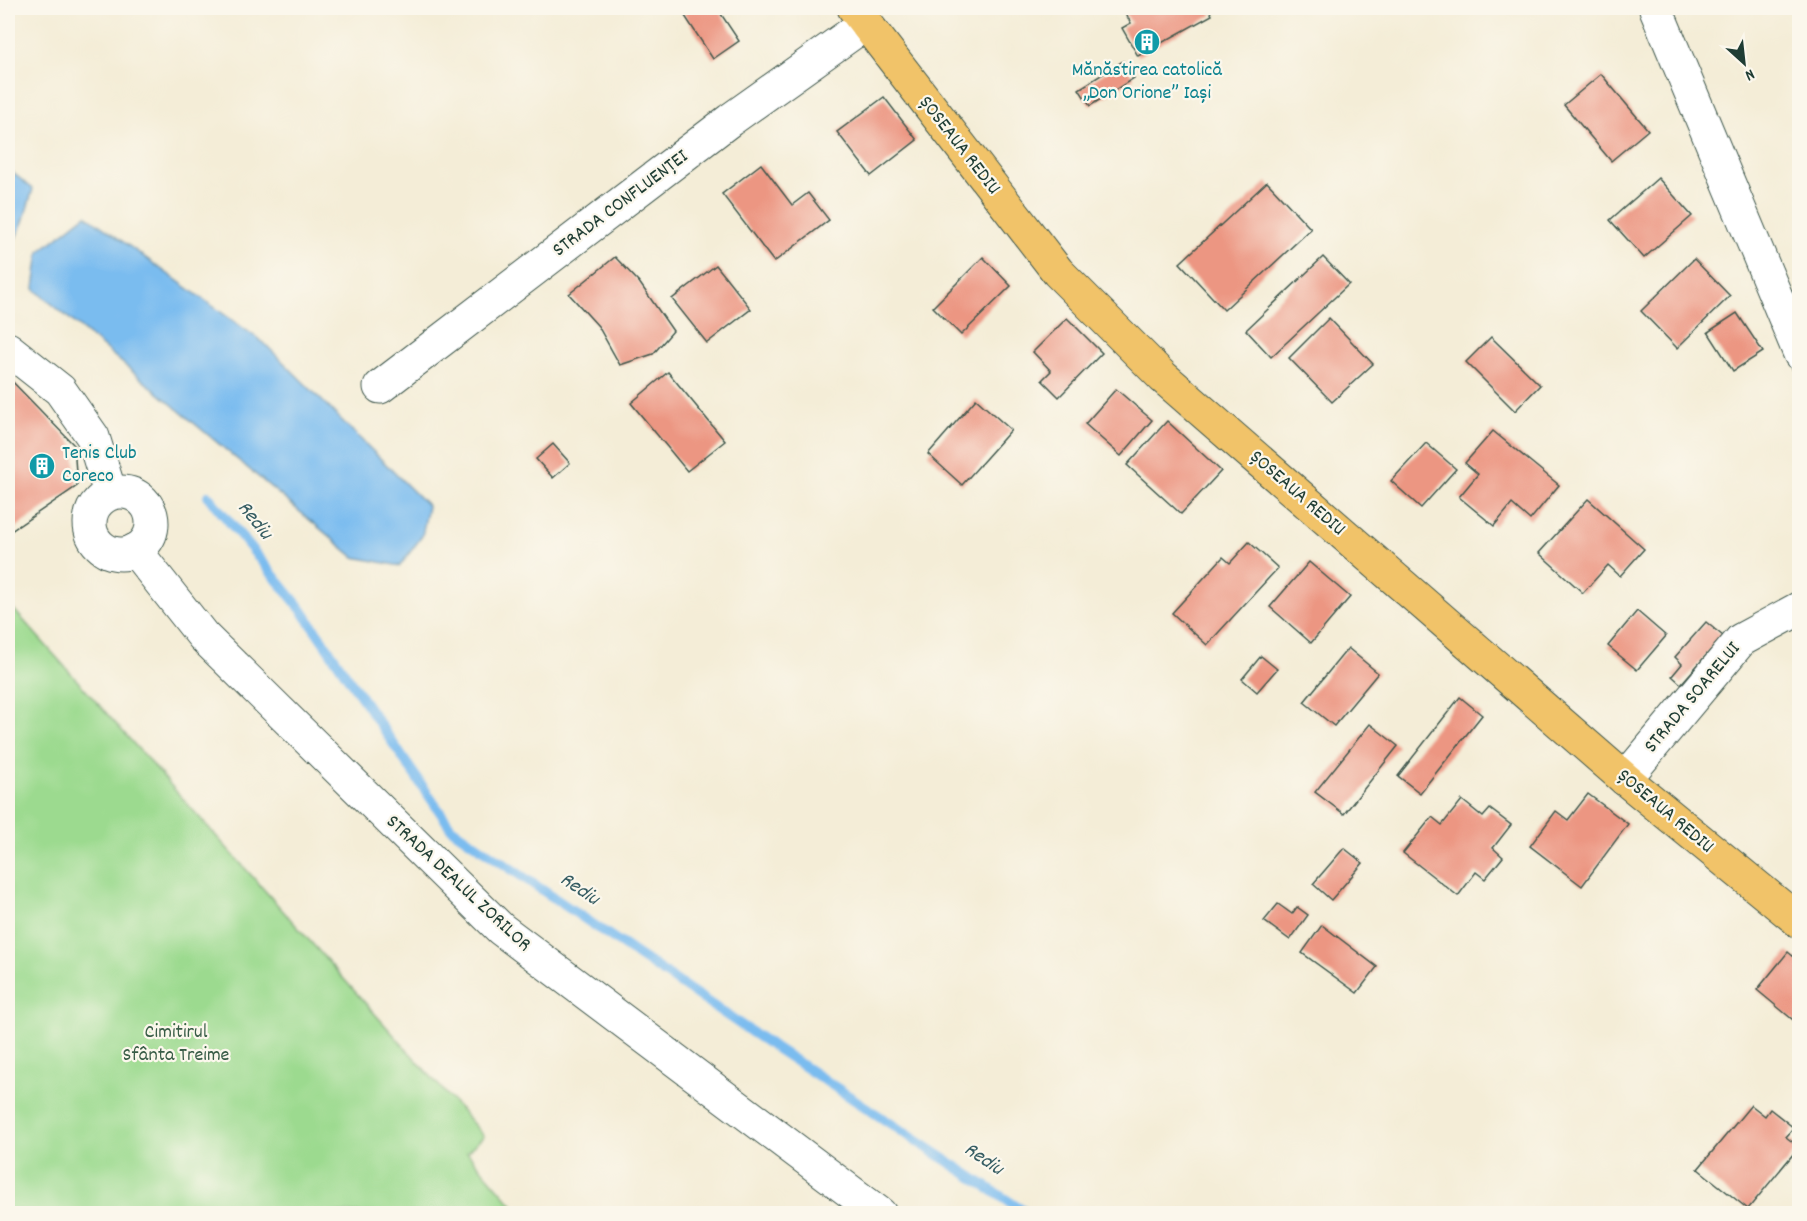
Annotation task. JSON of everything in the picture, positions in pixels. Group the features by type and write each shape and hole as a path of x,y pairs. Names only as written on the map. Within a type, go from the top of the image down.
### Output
{"main road":[{"name":"ȘOSEAUA REDIU","path":"859,16 1058,272 1155,369 1625,779 1800,922"}],"street":[{"path":"1656,9 1800,354"},
{"name":"STRADA CONFLUENȚEI","path":"380,387 730,120 859,16"},
{"path":"8,349 60,390 93,437 110,493"},
{"path":"110,493 131,493 147,506 151,515 149,536 135,550 115,554 105,550 92,535 90,525 94,506 110,493"},
{"name":"STRADA DEALUL ZORILOR","path":"135,550 203,636 501,929 880,1214"},
{"name":"STRADA SOARELUI","path":"1625,779 1741,640 1800,608"}],"green space":[{"name":"Cimitirul Sfânta Treime","path":"8,603 484,1136 467,1152 520,1213 8,1213"}],"water":[{"path":"8,169 33,189 23,222 8,254"},
{"path":"86,215 264,343 428,506 422,536 400,566 354,557 34,289 39,252"}],"building":[{"path":"692,8 717,8 739,41 713,59 683,13"},
{"name":"Mănăstirea catolică „Don Orione” Iași","path":"1122,8 1208,8 1212,15 1138,56 1122,28 1131,23"},
{"path":"1123,61 1134,78 1090,106 1079,89"},
{"path":"1601,74 1648,130 1611,161 1564,105"},
{"path":"884,97 917,140 871,176 837,132"},
{"path":"761,164 792,205 808,193 829,220 774,262 722,194"},
{"path":"1658,178 1692,216 1644,258 1610,220"},
{"path":"1267,182 1311,229 1224,310 1180,263"},
{"path":"615,257 639,282 673,331 653,354 620,365 598,326 569,294"},
{"path":"983,257 1011,286 961,335 933,307"},
{"path":"1323,257 1349,284 1271,357 1246,330"},
{"path":"1694,259 1730,296 1677,348 1641,311"},
{"path":"716,265 751,309 707,343 672,299"},
{"path":"1737,313 1763,352 1733,371 1708,332"},
{"path":"1067,318 1102,353 1059,397 1042,380 1051,371 1033,352"},
{"path":"1329,318 1373,364 1332,402 1289,358"},
{"path":"1491,337 1540,385 1515,411 1466,362"},
{"path":"668,372 725,441 687,471 631,403"},
{"name":"Tenis Club Coreco","path":"8,377 74,445 77,486 8,533"},
{"path":"1116,389 1152,420 1121,456 1085,424"},
{"path":"976,399 1011,430 962,485 928,454"},
{"path":"1167,421 1221,471 1181,514 1127,465"},
{"path":"1493,431 1559,485 1530,520 1512,504 1494,526 1459,497 1478,474 1465,463"},
{"path":"1426,443 1456,469 1421,508 1391,481"},
{"path":"553,444 570,463 553,478 536,459"},
{"path":"1588,499 1644,549 1620,576 1608,565 1583,593 1539,553"},
{"path":"1249,542 1278,568 1207,645 1172,613 1223,557 1230,563"},
{"path":"1309,562 1350,597 1311,643 1270,607"},
{"path":"1637,611 1666,636 1637,670 1608,646"},
{"path":"1706,622 1723,636 1681,684 1672,676 1682,664 1675,657"},
{"path":"1348,648 1378,673 1334,726 1304,702"},
{"path":"1261,656 1277,669 1257,692 1242,679"},
{"path":"1460,697 1482,715 1420,793 1398,776"},
{"path":"1370,724 1398,746 1344,814 1315,792"},
{"path":"1588,794 1628,824 1582,886 1530,846 1556,811 1568,820"},
{"path":"1462,800 1483,817 1490,809 1511,825 1493,848 1503,857 1485,879 1476,872 1458,896 1403,853 1432,817 1442,825"},
{"path":"1344,848 1363,863 1331,900 1313,884"},
{"path":"1278,904 1292,914 1297,907 1308,915 1290,940 1264,921"},
{"path":"1322,925 1377,967 1357,993 1302,953"},
{"path":"1788,952 1800,962 1798,1024 1757,990"},
{"path":"1751,1105 1765,1116 1770,1109 1794,1128 1786,1137 1799,1147 1748,1209 1698,1169"}],"waterway":[{"name":"Rediu","path":"208,496 301,609 451,828 753,1033 1028,1214"}],"place":[{"name":"Mănăstirea catolică „Don Orione” Iași","path":"1147,42"},
{"name":"Tenis Club Coreco","path":"42,466"}]}
